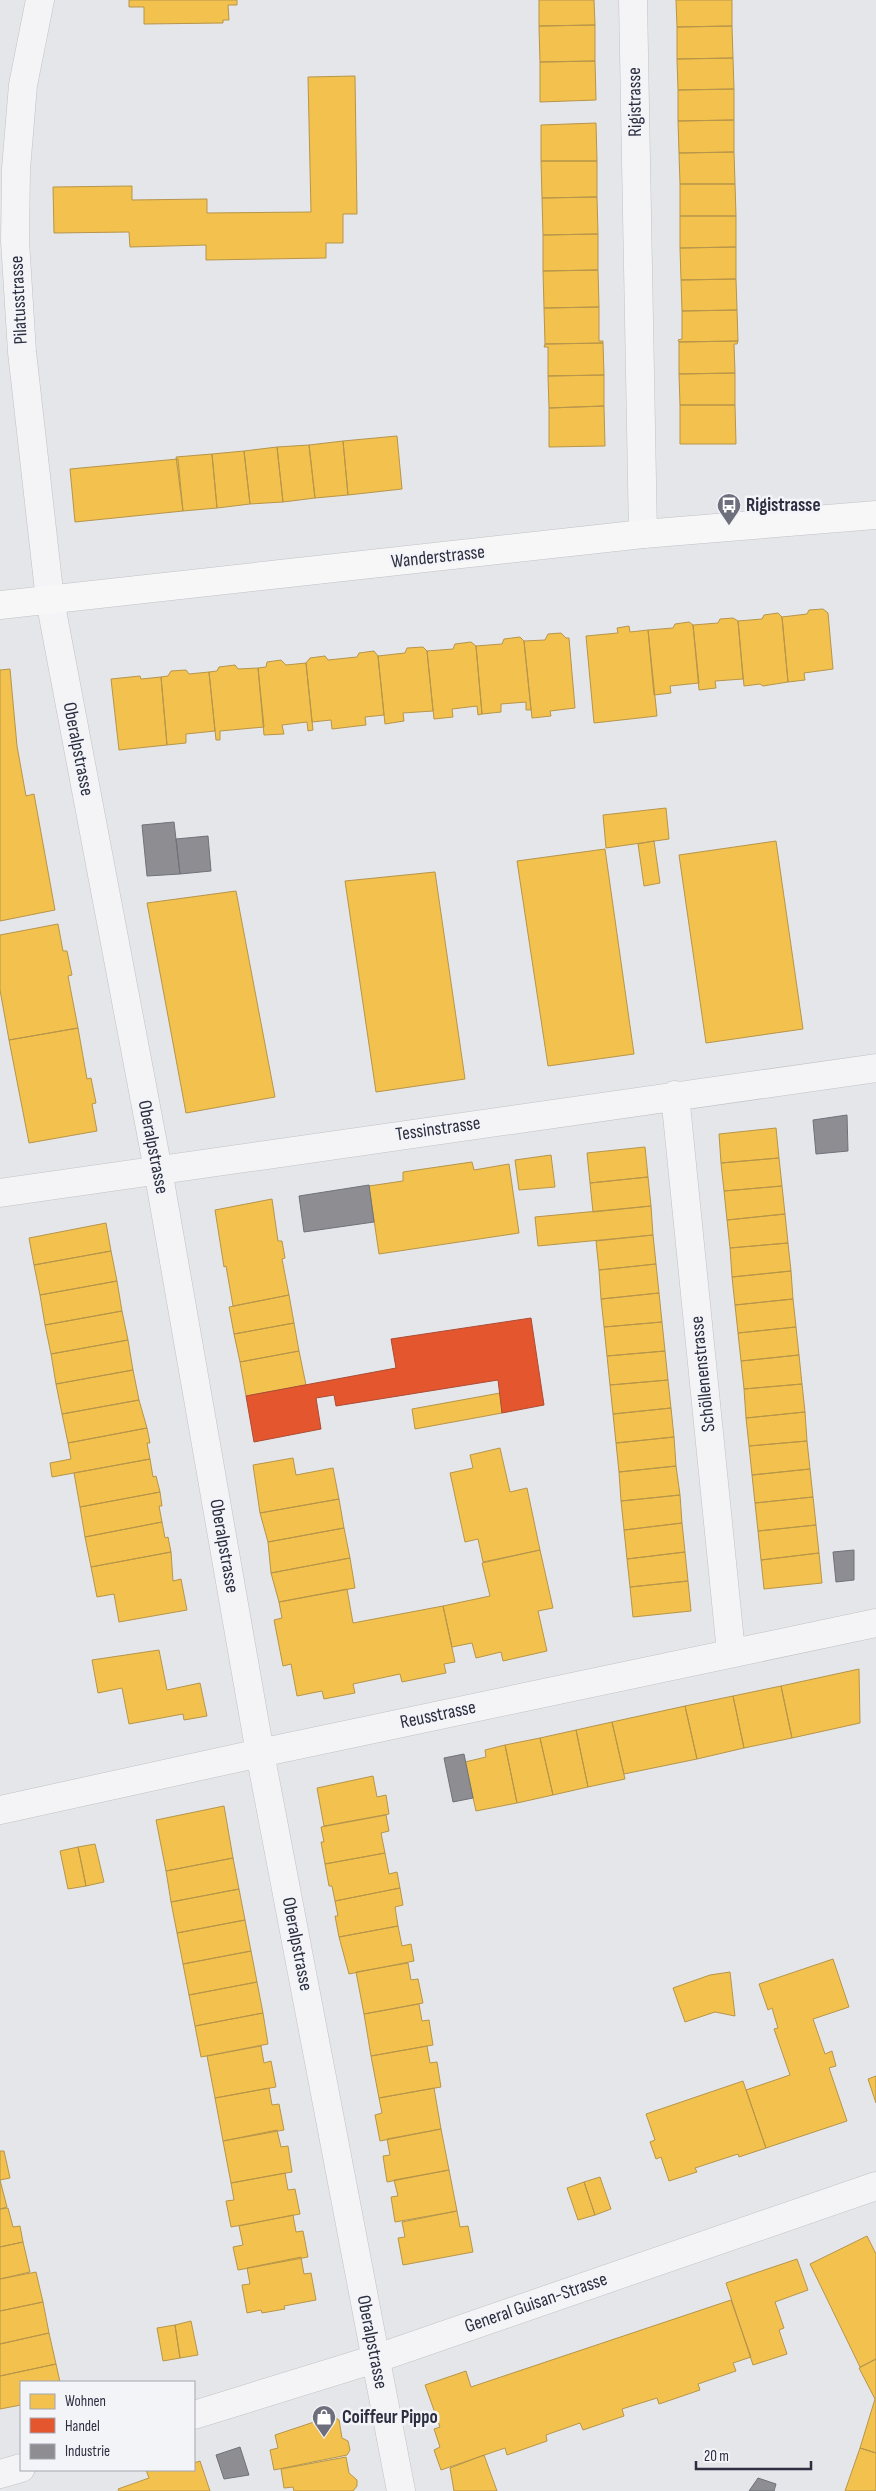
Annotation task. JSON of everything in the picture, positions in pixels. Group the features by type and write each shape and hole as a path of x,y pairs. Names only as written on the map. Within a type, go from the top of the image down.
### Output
{"street":[{"name":"Pilatusstrasse","path":"40,0 23,84 16,169 16,241 22,352 50,600"},
{"name":"Rigistrasse","path":"633,0 643,534"},
{"name":"Wanderstrasse","path":"0,605 643,534 876,515"},
{"name":"Oberalpstrasse","path":"50,600 158,1170 260,1753 401,2491"},
{"name":"Tessinstrasse","path":"0,1193 675,1095 876,1068"},
{"name":"Schöllenenstrasse","path":"675,1095 731,1652"},
{"name":"Reusstrasse","path":"0,1810 731,1652 876,1623"},
{"name":"General Guisan-Strasse","path":"195,2415 376,2359 876,2186"},
{"path":"0,2474 20,2468"}],"building: Wohnen":[{"path":"129,0 237,0 237,5 228,5 229,20 223,20 223,23 144,24 144,7 129,7"},
{"path":"539,0 594,0 595,25 539,26"},
{"path":"676,0 732,0 732,26 677,27"},
{"path":"595,25 595,61 540,62 539,26"},
{"path":"732,26 733,58 677,59 677,27"},
{"path":"733,58 734,89 678,90 677,59"},
{"path":"595,61 596,100 540,102 540,62"},
{"path":"355,76 357,214 343,214 343,243 326,243 326,258 206,260 206,245 130,247 129,232 54,233 53,187 132,186 132,200 207,199 207,213 311,212 308,77"},
{"path":"734,89 734,120 678,121 678,90"},
{"path":"734,120 734,152 679,153 678,121"},
{"path":"596,123 597,161 541,161 541,125"},
{"path":"734,152 735,184 680,184 679,153"},
{"path":"541,161 597,161 597,197 542,198"},
{"path":"680,184 735,184 736,216 680,216"},
{"path":"597,197 598,234 543,235 542,198"},
{"path":"680,216 736,216 736,247 680,248"},
{"path":"598,234 598,270 543,271 543,235"},
{"path":"736,247 736,279 681,280 680,248"},
{"path":"598,270 599,307 544,308 543,271"},
{"path":"736,279 737,310 682,311 681,280"},
{"path":"599,307 599,341 603,341 603,343 545,344 544,308"},
{"path":"737,310 738,341 679,342 678,340 682,339 682,311"},
{"path":"738,341 737,344 734,344 735,373 679,374 679,342"},
{"path":"603,343 604,375 548,376 548,347 544,347 545,344"},
{"path":"735,373 735,405 680,405 679,374"},
{"path":"604,375 604,406 549,408 548,376"},
{"path":"680,405 735,405 736,444 680,444"},
{"path":"604,406 605,446 549,447 549,408"},
{"path":"397,436 402,489 348,495 343,441"},
{"path":"343,441 348,495 315,498 309,445"},
{"path":"309,445 315,498 283,502 277,447"},
{"path":"277,447 283,502 250,504 244,451"},
{"path":"244,451 250,504 217,508 212,454"},
{"path":"212,454 217,508 183,511 176,457"},
{"path":"178,459 183,511 75,522 70,469"},
{"path":"823,609 828,613 833,669 804,673 805,680 788,682 782,617 807,614 809,610"},
{"path":"778,613 782,617 788,682 763,686 760,684 744,686 738,621 762,619 764,615"},
{"path":"733,618 738,621 743,679 715,681 716,688 699,690 693,625 718,623 720,619"},
{"path":"689,622 693,625 699,683 670,686 671,693 654,695 648,630 673,628 675,624"},
{"path":"629,626 630,632 648,630 657,716 594,723 586,636 618,633 617,628"},
{"path":"561,633 566,638 569,638 575,708 550,711 551,716 532,718 524,641 545,640 548,634"},
{"path":"520,637 524,641 531,710 526,710 526,702 501,704 501,712 482,714 476,646 502,644 504,639"},
{"path":"471,642 476,646 482,714 478,715 477,706 452,709 453,717 434,719 427,651 453,649 455,644"},
{"path":"423,647 427,651 433,711 403,713 404,721 385,724 378,656 405,653 407,648"},
{"path":"374,651 378,656 384,715 365,717 366,725 332,729 331,720 312,722 306,663 310,658 325,656 328,660 357,657 359,653"},
{"path":"281,660 286,665 306,663 313,730 308,731 307,722 282,725 284,734 264,735 258,668 266,667 267,662"},
{"path":"235,665 238,669 258,668 264,727 220,731 220,740 216,740 209,672 217,671 219,667"},
{"path":"10,669 17,746 26,796 34,794 55,910 0,921 0,670"},
{"path":"186,670 189,674 209,672 215,731 186,734 186,743 167,745 161,677 168,676 171,671"},
{"path":"140,676 141,679 161,677 167,745 119,750 111,679"},
{"path":"666,808 669,839 606,848 603,815"},
{"path":"654,841 660,883 644,886 638,844"},
{"path":"776,841 803,1029 706,1043 679,855"},
{"path":"605,849 634,1054 548,1066 517,861"},
{"path":"435,872 465,1079 376,1092 345,881"},
{"path":"236,891 275,1097 186,1113 147,903"},
{"path":"58,924 63,951 67,951 72,975 68,976 78,1028 9,1040 0,990 0,935"},
{"path":"78,1028 87,1079 91,1078 96,1103 92,1104 97,1131 29,1143 9,1040"},
{"path":"776,1128 779,1158 721,1163 719,1134"},
{"path":"645,1147 648,1177 590,1183 587,1153"},
{"path":"551,1155 555,1187 519,1190 515,1160"},
{"path":"779,1158 782,1186 724,1191 721,1163"},
{"path":"472,1162 474,1170 509,1164 519,1233 379,1254 369,1186 403,1181 403,1172"},
{"path":"648,1177 651,1206 593,1212 590,1183"},
{"path":"782,1186 785,1214 727,1220 724,1191"},
{"path":"272,1199 278,1241 282,1241 285,1258 282,1259 289,1295 233,1306 226,1266 224,1267 215,1210"},
{"path":"651,1206 653,1235 538,1246 535,1217"},
{"path":"785,1214 788,1243 730,1248 727,1220"},
{"path":"106,1223 111,1251 34,1265 29,1238"},
{"path":"653,1235 656,1264 599,1270 596,1241"},
{"path":"788,1243 791,1271 732,1277 730,1248"},
{"path":"111,1251 117,1281 40,1295 34,1265"},
{"path":"656,1264 659,1293 601,1299 599,1270"},
{"path":"791,1271 793,1299 735,1305 732,1277"},
{"path":"117,1281 122,1311 45,1325 40,1295"},
{"path":"659,1293 662,1322 604,1327 601,1299"},
{"path":"289,1295 294,1323 234,1334 229,1307"},
{"path":"793,1299 796,1327 738,1333 735,1305"},
{"path":"122,1311 128,1340 51,1354 45,1325"},
{"path":"662,1322 665,1351 607,1356 604,1327"},
{"path":"294,1323 299,1351 240,1362 234,1334"},
{"path":"796,1327 799,1355 741,1361 738,1333"},
{"path":"128,1340 133,1370 56,1384 51,1354"},
{"path":"299,1351 306,1385 246,1396 240,1362"},
{"path":"665,1351 668,1380 610,1385 607,1356"},
{"path":"799,1355 802,1384 744,1389 741,1361"},
{"path":"133,1370 139,1400 62,1414 56,1384"},
{"path":"668,1380 671,1408 613,1414 610,1385"},
{"path":"802,1384 805,1412 746,1418 744,1389"},
{"path":"500,1393 502,1413 415,1429 412,1409"},
{"path":"139,1400 147,1428 68,1443 62,1414"},
{"path":"671,1408 674,1437 616,1443 613,1414"},
{"path":"805,1412 807,1441 749,1446 746,1418"},
{"path":"147,1428 150,1443 147,1443 150,1459 52,1477 50,1463 71,1459 68,1443"},
{"path":"674,1437 676,1466 619,1472 616,1443"},
{"path":"807,1441 810,1469 752,1475 749,1446"},
{"path":"500,1448 510,1492 527,1488 540,1550 483,1562 478,1539 465,1542 450,1473 473,1468 470,1455"},
{"path":"293,1458 296,1475 333,1468 339,1499 260,1513 253,1465"},
{"path":"150,1459 153,1477 156,1476 160,1492 80,1507 74,1473"},
{"path":"676,1466 680,1495 621,1501 619,1472"},
{"path":"810,1469 813,1497 755,1503 752,1475"},
{"path":"160,1492 162,1506 159,1506 162,1522 85,1537 80,1507"},
{"path":"680,1495 682,1523 624,1530 621,1501"},
{"path":"813,1497 816,1525 758,1531 755,1503"},
{"path":"339,1499 344,1528 268,1542 260,1513"},
{"path":"162,1522 165,1538 168,1537 171,1552 91,1567 85,1537"},
{"path":"682,1523 685,1552 627,1559 624,1530"},
{"path":"816,1525 819,1553 761,1560 758,1531"},
{"path":"344,1528 350,1558 271,1573 268,1542"},
{"path":"540,1550 553,1608 538,1611 547,1651 503,1661 501,1652 476,1658 472,1643 452,1647 443,1606 490,1596 482,1563"},
{"path":"171,1552 173,1581 181,1579 187,1610 119,1622 114,1594 97,1597 91,1567"},
{"path":"685,1552 688,1581 630,1587 627,1559"},
{"path":"819,1553 822,1583 764,1589 761,1560"},
{"path":"350,1558 355,1588 279,1602 271,1573"},
{"path":"688,1581 691,1611 633,1617 630,1587"},
{"path":"347,1589 353,1623 443,1606 455,1662 444,1664 446,1673 402,1682 400,1674 353,1684 355,1693 324,1699 322,1691 297,1696 291,1664 283,1666 274,1620 282,1618 279,1602"},
{"path":"159,1650 167,1690 200,1683 207,1716 184,1720 183,1714 129,1724 122,1688 98,1693 92,1660"},
{"path":"859,1669 860,1723 792,1738 781,1686"},
{"path":"781,1686 792,1738 744,1748 733,1696"},
{"path":"733,1696 744,1748 697,1759 685,1706"},
{"path":"685,1706 697,1759 624,1774 612,1722"},
{"path":"612,1722 625,1779 588,1787 576,1730"},
{"path":"576,1730 588,1787 553,1795 540,1738"},
{"path":"540,1738 553,1795 517,1803 505,1745"},
{"path":"505,1745 517,1803 476,1811 465,1762 486,1757 485,1750"},
{"path":"373,1776 377,1797 386,1795 389,1814 324,1826 317,1788"},
{"path":"224,1806 233,1858 166,1871 156,1820"},
{"path":"386,1815 389,1831 381,1833 385,1853 325,1864 321,1842 324,1842 321,1827"},
{"path":"95,1844 104,1882 86,1886 78,1847"},
{"path":"78,1847 86,1886 68,1889 60,1851"},
{"path":"385,1853 389,1874 397,1872 400,1888 335,1901 332,1886 329,1886 325,1864"},
{"path":"233,1858 239,1889 171,1902 166,1871"},
{"path":"400,1888 403,1905 395,1907 398,1926 339,1937 335,1916 338,1916 335,1901"},
{"path":"239,1889 245,1920 177,1933 171,1902"},
{"path":"245,1920 251,1951 183,1964 177,1933"},
{"path":"398,1926 402,1946 411,1944 414,1961 349,1974 339,1937"},
{"path":"251,1951 257,1982 189,1995 183,1964"},
{"path":"833,1959 849,2007 813,2019 825,2054 832,2051 836,2066 829,2068 847,2121 766,2148 746,2090 790,2075 774,2029 778,2028 772,2008 768,2010 759,1984"},
{"path":"408,1963 411,1980 418,1979 423,2003 364,2014 356,1972"},
{"path":"730,1972 735,2016 715,2012 685,2022 673,1988 710,1975"},
{"path":"257,1982 263,2013 195,2026 189,1995"},
{"path":"419,2004 422,2021 429,2020 433,2045 371,2056 364,2014"},
{"path":"263,2013 268,2044 201,2057 195,2026"},
{"path":"261,2046 264,2063 271,2061 276,2087 215,2098 207,2056"},
{"path":"427,2046 430,2063 437,2062 441,2087 379,2098 371,2056"},
{"path":"876,2076 876,2103 868,2079"},
{"path":"743,2081 766,2148 739,2157 738,2154 695,2168 697,2172 669,2181 661,2157 656,2159 650,2142 655,2140 646,2114"},
{"path":"269,2088 272,2105 279,2104 284,2130 223,2141 215,2098"},
{"path":"434,2088 441,2129 380,2141 375,2115 382,2113 379,2098"},
{"path":"441,2129 449,2170 387,2182 383,2156 390,2155 387,2139"},
{"path":"277,2130 281,2147 288,2146 292,2172 231,2183 223,2141"},
{"path":"0,2151 4,2151 10,2178 0,2180"},
{"path":"449,2170 457,2211 395,2222 391,2197 398,2196 394,2180"},
{"path":"285,2173 288,2190 295,2189 300,2214 231,2227 226,2201 234,2200 231,2183"},
{"path":"600,2177 611,2209 595,2215 584,2182"},
{"path":"0,2180 7,2207 0,2209"},
{"path":"584,2182 595,2215 578,2220 567,2188"},
{"path":"8,2208 13,2227 20,2226 23,2242 0,2247 0,2209"},
{"path":"457,2211 460,2227 468,2226 473,2252 403,2265 398,2238 405,2237 402,2222"},
{"path":"293,2215 296,2232 303,2231 308,2257 238,2270 233,2247 243,2245 239,2226"},
{"path":"867,2236 876,2254 876,2359 860,2367 810,2264"},
{"path":"23,2242 30,2272 0,2279 0,2247"},
{"path":"301,2257 304,2274 311,2273 316,2300 284,2306 285,2309 262,2313 261,2310 247,2313 242,2285 250,2284 247,2268"},
{"path":"797,2259 808,2290 775,2302 784,2328 779,2330 787,2354 753,2365 726,2283"},
{"path":"36,2272 43,2302 0,2311 0,2279"},
{"path":"731,2300 751,2357 733,2363 736,2371 698,2384 700,2390 659,2404 657,2398 622,2409 624,2416 583,2430 580,2423 546,2435 547,2441 507,2455 505,2448 441,2470 434,2450 440,2447 434,2429 440,2427 425,2385 466,2371 471,2387"},
{"path":"43,2302 49,2333 0,2344 0,2311"},
{"path":"191,2321 198,2355 180,2358 175,2325"},
{"path":"175,2325 180,2358 163,2361 157,2328"},
{"path":"49,2333 56,2364 0,2376 0,2344"},
{"path":"876,2359 876,2453 860,2448 875,2399 859,2368"},
{"path":"56,2364 60,2381 20,2381 20,2405 0,2409 0,2376"},
{"path":"332,2416 339,2420 342,2438 348,2441 350,2450 347,2455 274,2470 270,2450 278,2448 275,2435"},
{"path":"860,2448 876,2453 876,2491 845,2491"},
{"path":"484,2455 497,2491 454,2491 450,2468"},
{"path":"346,2457 349,2473 357,2480 357,2486 353,2491 294,2491 293,2487 284,2488 281,2469"},
{"path":"200,2461 210,2491 119,2491 118,2489 149,2478 146,2471 195,2471 195,2463"}],"building: Handel":[{"path":"531,1318 544,1405 502,1413 498,1380 336,1406 334,1395 316,1398 321,1429 254,1442 246,1396 396,1368 391,1339"}],"building: Industrie":[{"path":"174,822 180,874 147,876 142,825"},
{"path":"208,836 211,871 180,874 176,839"},
{"path":"847,1115 848,1151 816,1154 813,1120"},
{"path":"369,1185 374,1222 304,1232 299,1196"},
{"path":"854,1550 854,1580 836,1582 833,1552"},
{"path":"464,1754 473,1798 453,1802 444,1758"},
{"path":"240,2447 249,2475 224,2479 216,2455"},
{"path":"758,2478 776,2484 774,2491 749,2491"}],"place":[{"name":"Rigistrasse","path":"729,526"},
{"name":"Coiffeur Pippo","path":"324,2438"}]}
